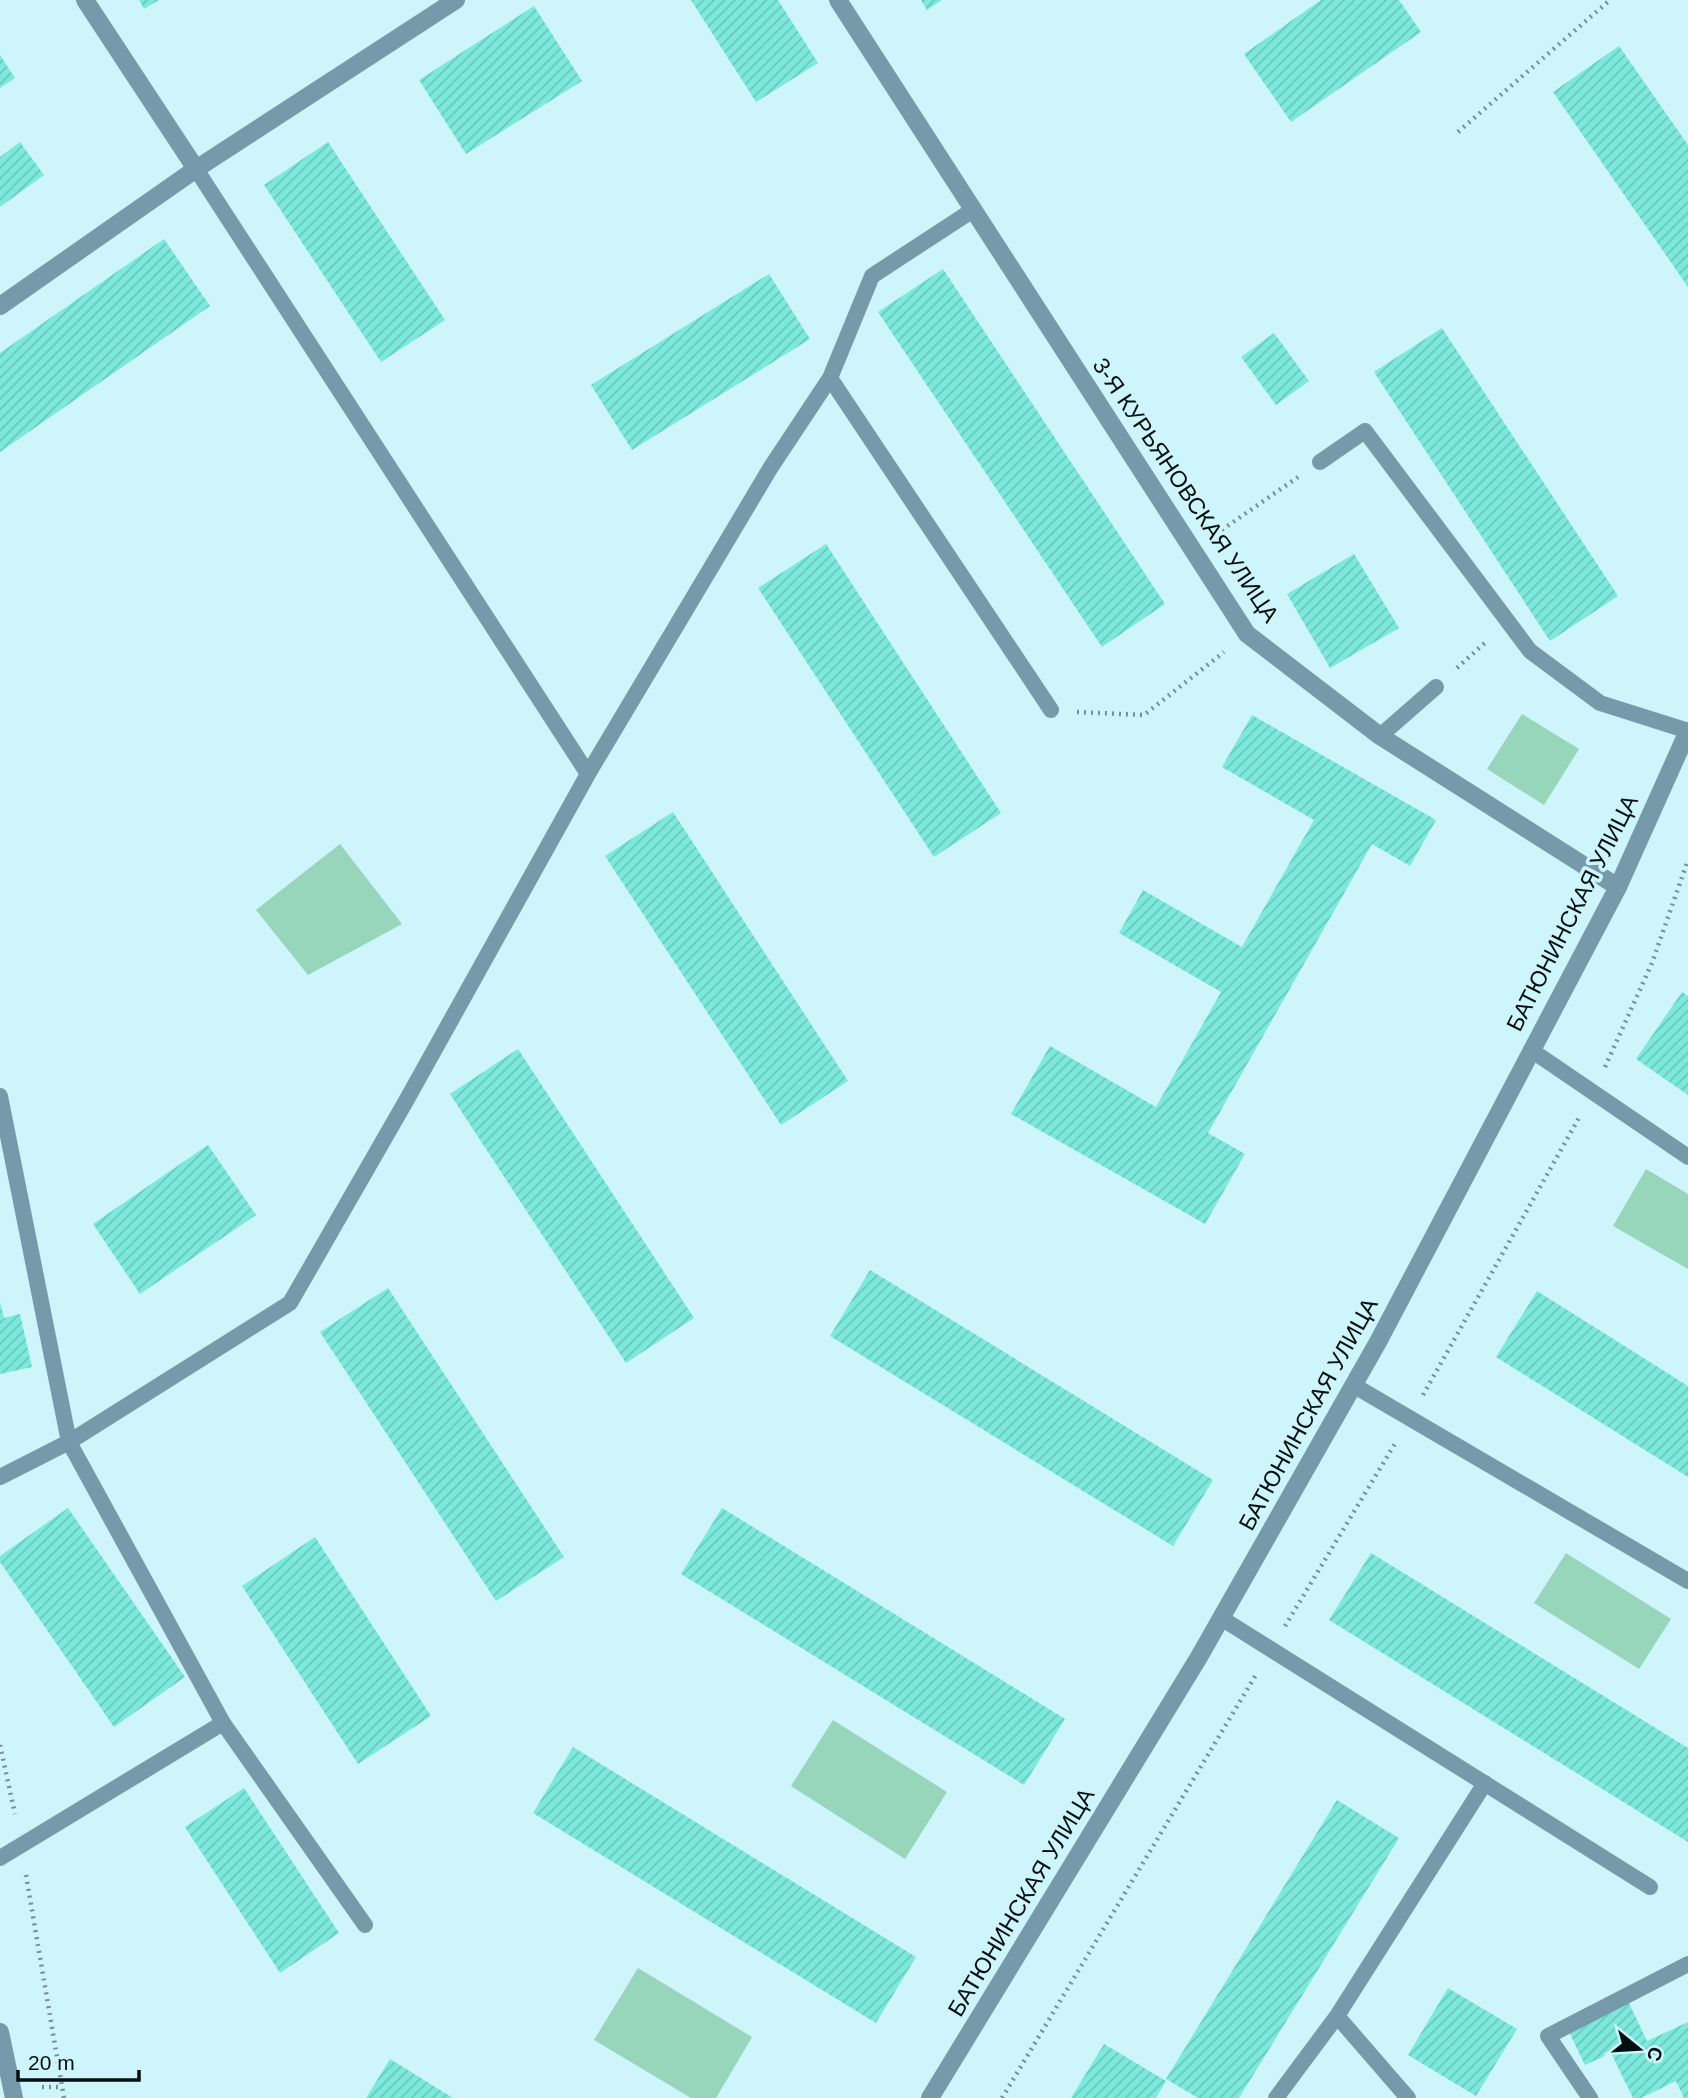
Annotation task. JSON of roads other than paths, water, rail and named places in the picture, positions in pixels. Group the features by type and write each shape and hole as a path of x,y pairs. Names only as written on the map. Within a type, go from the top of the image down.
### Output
{"street":[{"path":"85,0 196,169"},
{"path":"0,306 196,169 456,0"},
{"name":"3-Я КУРЬЯНОВСКАЯ УЛИЦА","path":"838,0 1247,634 1380,737 1618,887"},
{"name":"БАТЮНИНСКАЯ УЛИЦА","path":"930,2098 1221,1618 1353,1385 1618,887 1688,731"},
{"path":"0,2032 14,2098"}],"lane":[{"path":"196,169 588,774"},
{"path":"0,1477 69,1442 290,1303 588,774 771,467 830,378 872,276 973,210"},
{"path":"830,378 1051,710"},
{"path":"1320,462 1365,431 1530,651 1600,703 1688,731"},
{"path":"1380,737 1436,687"},
{"path":"1531,1050 1688,1157"},
{"path":"0,1093 69,1442 223,1723 365,1925"},
{"path":"1353,1385 1688,1581"},
{"path":"1221,1618 1650,1887"},
{"path":"0,1858 223,1723"},
{"path":"1276,2098 1337,2016 1485,1783"},
{"path":"1590,2098 1548,2036 1688,1964"},
{"path":"1337,2016 1408,2098"}]}
